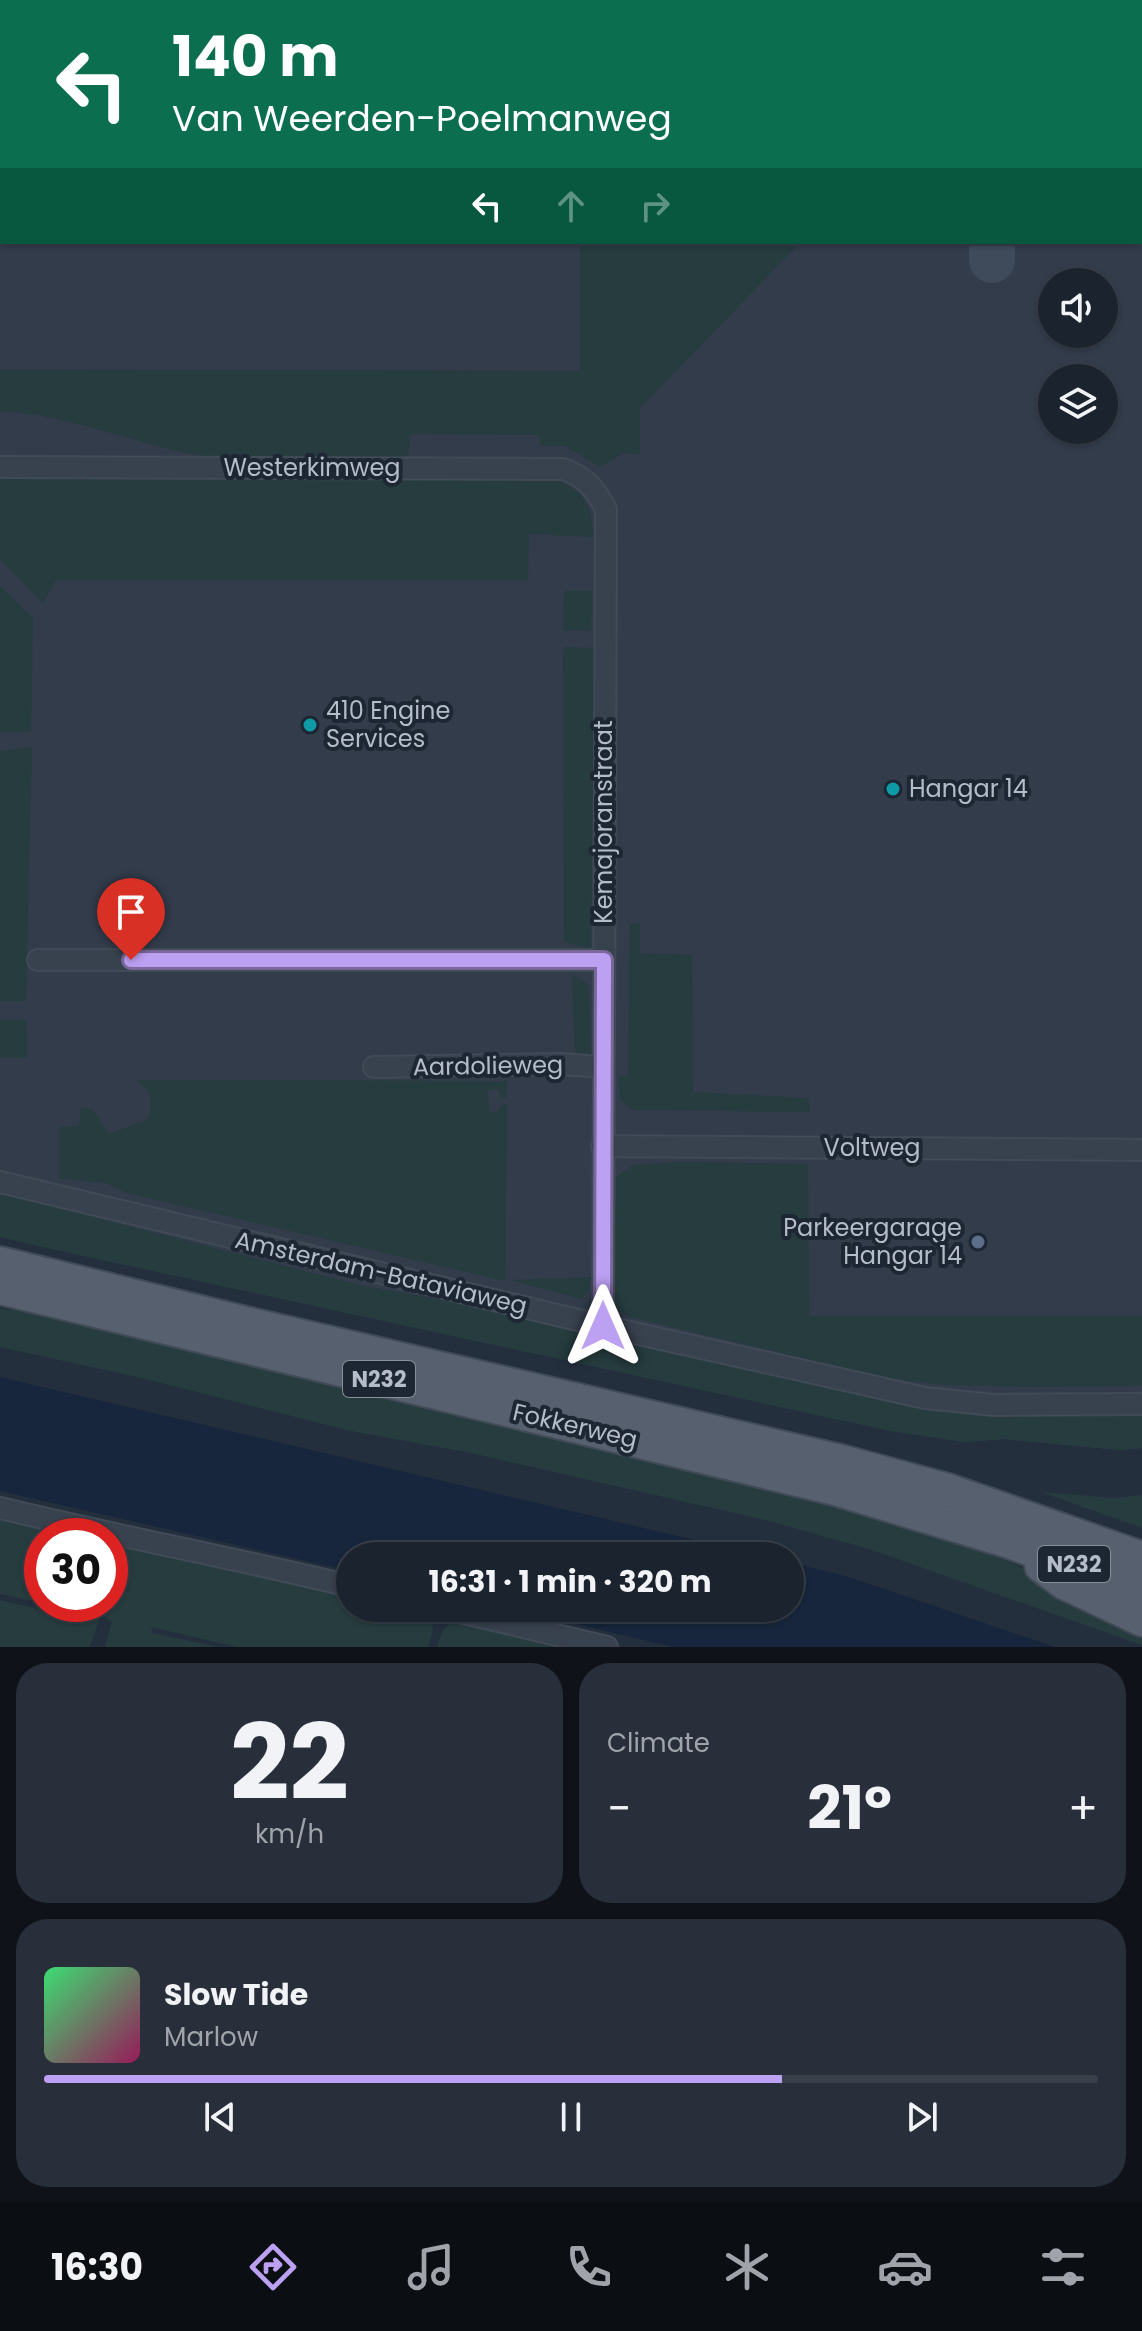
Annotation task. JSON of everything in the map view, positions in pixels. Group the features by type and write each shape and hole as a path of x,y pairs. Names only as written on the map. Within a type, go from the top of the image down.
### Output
{"main road":[{"name":"Fokkerweg","path":"0,1263 841,1461 948,1490 1142,1558"},
{"name":"Fokkerweg","path":"0,1288 889,1504 1006,1541 1142,1590"},
{"name":"N232","path":"1006,1541 1064,1583 1142,1620"}],"street":[{"name":"Westerkimweg","path":"0,467 563,469 579,475 595,488 606,509"},
{"name":"Kemajoranstraat","path":"603,1326 606,509"},
{"path":"38,960 604,960"},
{"name":"Aardolieweg","path":"374,1067 562,1064 602,1067"},
{"name":"Voltweg","path":"602,1146 1142,1150"},
{"name":"Amsterdam-Bataviaweg","path":"0,1182 603,1326 925,1398 994,1405 1142,1404"},
{"path":"0,1508 336,1582"},
{"path":"502,1622 607,1647"}],"shaded area":[{"path":"0,244 1142,244 1142,1448 1120,1450 1004,1439 964,1442 0,1214"},
{"path":"0,1377 703,1542 336,1542 336,1568 0,1491"},
{"path":"804,1566 846,1576 1055,1647 673,1647 568,1622 804,1622"}],"green space":[{"path":"580,244 799,244 640,408 640,454 624,453 600,467 565,446 540,446 539,435 410,434 408,459 218,459 55,419 0,411 0,369 580,371"},
{"path":"0,477 555,479 573,489 585,501 591,516 593,537 529,534 528,580 56,580 43,603 0,559"},
{"path":"0,586 33,618 31,732 0,732"},
{"path":"564,591 592,591 591,631 563,631"},
{"path":"563,647 594,648 591,949 564,942"},
{"path":"32,747 26,1001 0,1001 0,751"},
{"path":"630,923 640,924 640,953 692,955 693,1092 808,1098 810,1112 633,1110 621,1101 618,1077 628,1076"},
{"path":"572,974 589,985 591,1055 581,1060 575,1053"},
{"path":"0,1020 26,1020 27,1058 0,1058"},
{"path":"137,1080 507,1081 506,1098 499,1098 499,1089 488,1090 489,1112 498,1113 500,1106 507,1104 505,1281 127,1193 108,1184 59,1178 59,1127 79,1126 81,1108 92,1109 109,1133 147,1121 150,1093"},
{"path":"682,1162 808,1164 809,1316 1142,1316 1142,1386 947,1385 889,1379 627,1316 611,1306 615,1178 633,1165"},
{"path":"0,1193 364,1286 513,1312 882,1399 949,1409 1142,1413 1142,1448 1120,1450 1004,1439 964,1442 895,1432 51,1249 0,1237"},
{"path":"592,1277 587,1293 581,1299 510,1280"},
{"path":"0,1309 46,1311 778,1486 957,1541 1014,1564 1142,1630 1142,1645 869,1549 769,1521 471,1453 351,1431 142,1378 0,1347"},
{"path":"1041,1492 1114,1498 1142,1495 1142,1528"},
{"path":"0,1521 24,1521 24,1599 0,1594"},
{"path":"128,1543 336,1592 336,1622 432,1622 433,1631 428,1647 237,1647 151,1627 153,1633 218,1647 105,1647 112,1622 128,1622"},
{"path":"0,1600 24,1606 24,1622 99,1622 90,1647 0,1647"},
{"path":"464,1622 574,1647 437,1647 450,1624"}],"taxiway":[{"path":"992,244 992,260"}],"place":[{"name":"410 Engine Services","path":"310,725"},
{"name":"Hangar 14","path":"893,789"},
{"name":"Parkeergarage Hangar 14","path":"978,1242"}],"route":[{"path":"131,960 604,960 603,1326"}]}
